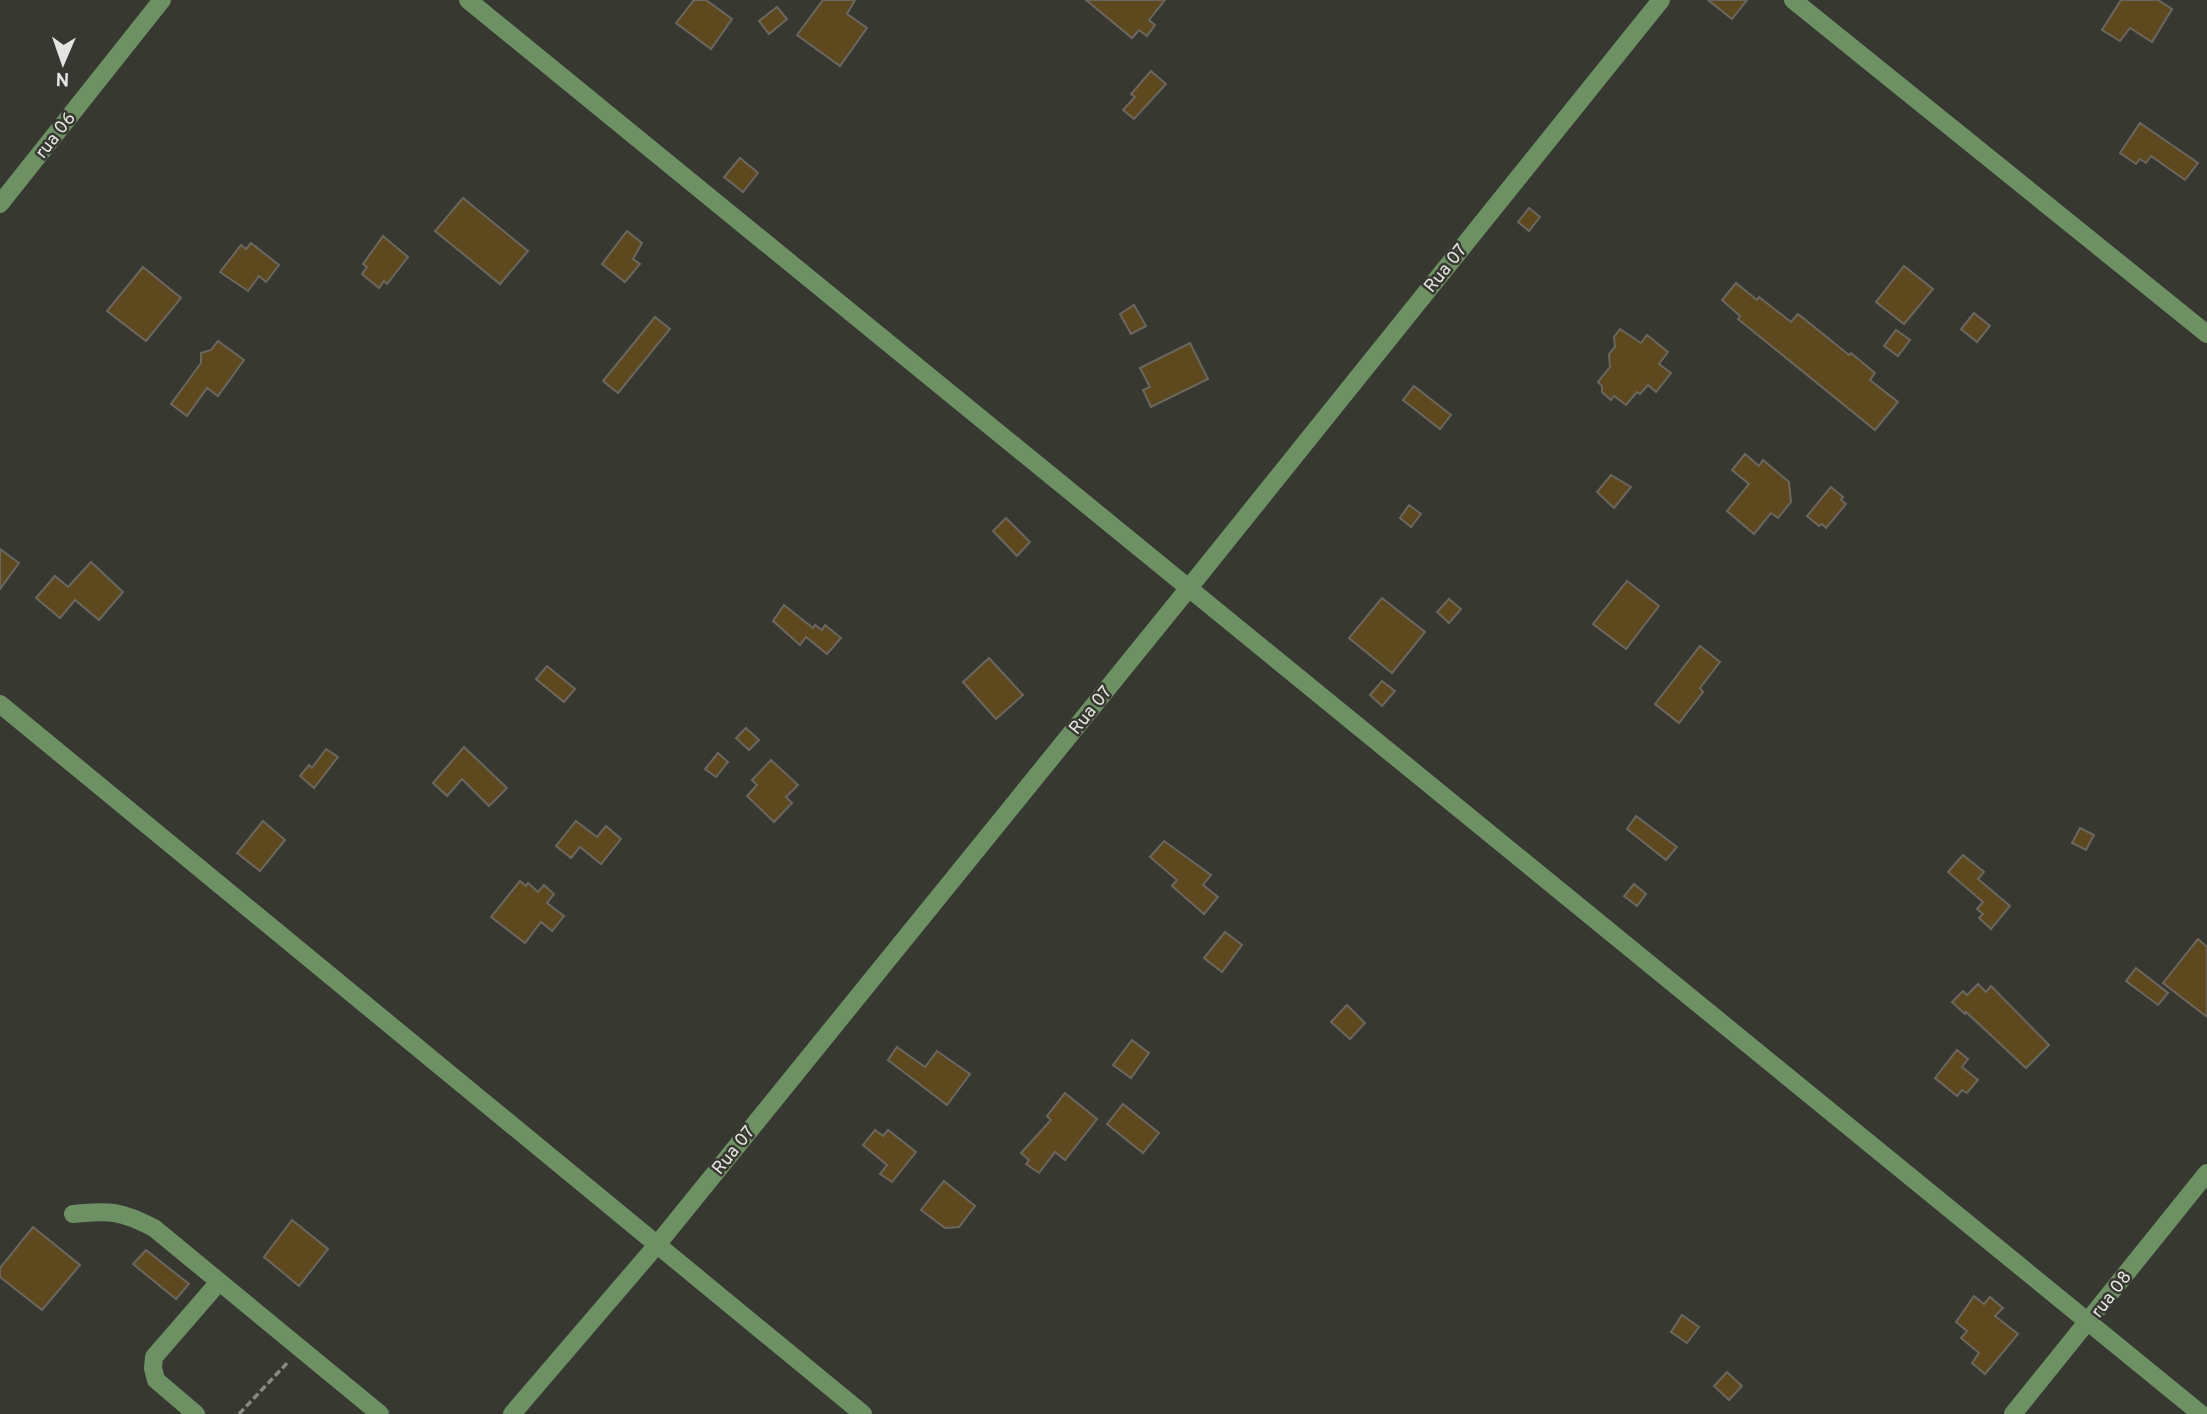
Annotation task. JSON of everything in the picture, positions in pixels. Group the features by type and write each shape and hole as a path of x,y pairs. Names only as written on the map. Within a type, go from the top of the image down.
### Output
{"street":[{"name":"rua 06","path":"0,204 162,0"},
{"path":"468,0 2201,1414"},
{"name":"Rua 07","path":"512,1414 656,1246 1661,0"},
{"path":"1793,0 2207,334"},
{"path":"0,704 863,1414"},
{"name":"rua 08","path":"2013,1414 2207,1173"},
{"path":"72,1214 100,1211 128,1215 154,1228 380,1414"},
{"path":"196,1414 156,1380 154,1357 219,1282"}],"path":[{"path":"240,1414 294,1355 305,1353"}],"building":[{"path":"694,0 706,0 732,19 711,49 676,23"},
{"path":"823,0 855,0 847,14 867,28 840,66 797,35"},
{"path":"1086,0 1165,0 1149,20 1155,25 1147,36 1139,30 1132,38"},
{"path":"1708,0 1747,0 1732,19"},
{"path":"2121,0 2158,0 2172,9 2152,42 2130,28 2120,41 2102,30"},
{"path":"777,7 787,19 769,34 759,21"},
{"path":"1151,71 1166,84 1134,119 1123,110 1135,97 1131,94"},
{"path":"2140,123 2198,163 2185,180 2151,156 2146,163 2140,159 2136,164 2120,153"},
{"path":"740,158 758,173 743,192 724,177"},
{"path":"463,198 528,251 500,284 435,231"},
{"path":"1529,208 1540,217 1529,231 1518,222"},
{"path":"627,231 642,243 633,259 640,264 625,282 602,264"},
{"path":"383,236 408,257 387,284 384,281 379,288 362,274 367,267 363,264"},
{"path":"251,243 279,265 266,282 259,276 248,291 220,272 241,245 246,249"},
{"path":"1904,266 1933,289 1904,324 1876,302"},
{"path":"143,267 181,298 146,341 107,311"},
{"path":"1736,283 1791,322 1798,314 1875,373 1870,380 1898,402 1875,430 1738,319 1740,316 1722,300"},
{"path":"1134,305 1146,326 1131,334 1120,314"},
{"path":"1974,313 1990,326 1977,342 1961,329"},
{"path":"655,317 670,329 618,393 603,381"},
{"path":"1620,329 1641,343 1647,335 1668,352 1659,364 1671,373 1656,392 1648,385 1640,394 1637,392 1626,405 1614,396 1611,400 1602,392 1602,386 1598,382 1610,367 1609,354 1615,347 1614,337"},
{"path":"1896,330 1910,340 1898,356 1884,346"},
{"path":"218,341 244,360 218,396 207,388 187,416 171,404 201,363 201,353 211,350"},
{"path":"1190,343 1208,379 1151,407 1143,390 1150,387 1140,368"},
{"path":"1414,386 1451,415 1440,429 1403,400"},
{"path":"1745,454 1759,466 1763,460 1789,482 1791,502 1778,518 1771,513 1754,534 1727,511 1749,484 1732,470"},
{"path":"1611,475 1631,487 1614,508 1597,492"},
{"path":"1831,487 1843,497 1841,500 1846,504 1826,528 1807,516"},
{"path":"1409,505 1421,514 1411,527 1400,518"},
{"path":"1006,518 1030,542 1017,556 993,531"},
{"path":"0,549 19,563 0,589"},
{"path":"91,562 123,592 99,620 75,600 60,618 36,598 55,576 68,587"},
{"path":"1627,581 1659,606 1626,649 1593,624"},
{"path":"1382,598 1425,632 1392,673 1349,638"},
{"path":"1449,599 1461,609 1449,623 1437,612"},
{"path":"784,605 813,628 815,625 822,630 825,625 841,638 827,654 806,637 800,645 773,621"},
{"path":"1700,646 1720,662 1700,688 1703,692 1679,723 1655,704"},
{"path":"989,658 1023,695 996,719 963,682"},
{"path":"547,666 575,689 564,702 536,679"},
{"path":"1382,681 1395,691 1382,706 1370,695"},
{"path":"746,728 759,740 749,750 736,738"},
{"path":"464,747 507,788 489,806 462,779 447,796 433,783"},
{"path":"326,749 338,757 314,788 300,776 309,765 312,768"},
{"path":"718,753 728,762 716,777 705,769"},
{"path":"771,760 798,785 786,797 792,803 774,822 747,796 757,785 752,780"},
{"path":"1636,816 1677,847 1666,860 1627,829"},
{"path":"263,821 285,840 260,871 237,853"},
{"path":"576,821 597,837 606,826 621,839 601,864 580,847 571,858 556,846"},
{"path":"2080,828 2094,835 2086,850 2072,843"},
{"path":"1164,841 1211,875 1203,885 1218,897 1204,914 1172,886 1177,880 1150,857"},
{"path":"1963,855 1984,872 1978,879 2010,906 1991,929 1979,918 1983,914 1977,909 1983,902 1948,872"},
{"path":"520,881 526,886 528,883 538,892 544,885 554,894 547,903 564,916 552,931 541,922 525,943 491,917"},
{"path":"1634,884 1646,894 1637,906 1624,896"},
{"path":"1225,932 1242,945 1222,972 1204,958"},
{"path":"2198,939 2207,947 2207,1017 2163,983"},
{"path":"2136,968 2168,993 2158,1005 2126,981"},
{"path":"1978,984 1986,992 1991,986 2049,1045 2026,1068 1952,1002 1963,991 1967,995"},
{"path":"1347,1005 1365,1023 1350,1039 1331,1022"},
{"path":"1132,1040 1149,1053 1131,1078 1113,1065"},
{"path":"897,1047 925,1067 937,1051 970,1074 947,1105 888,1060"},
{"path":"1957,1050 1968,1059 1962,1067 1978,1080 1967,1093 1962,1090 1957,1096 1935,1078"},
{"path":"1065,1093 1097,1119 1065,1160 1055,1152 1039,1173 1026,1164 1029,1160 1021,1153 1051,1120 1047,1116"},
{"path":"1123,1104 1159,1133 1143,1153 1107,1124"},
{"path":"875,1130 883,1136 888,1130 916,1152 892,1182 880,1174 887,1165 863,1145"},
{"path":"944,1181 975,1206 959,1227 945,1228 921,1210"},
{"path":"292,1220 328,1249 299,1286 264,1257"},
{"path":"33,1227 80,1265 42,1310 0,1277 0,1268"},
{"path":"146,1250 189,1284 176,1299 133,1264"},
{"path":"1974,1296 1984,1304 1990,1297 2003,1308 1995,1316 2018,1334 1985,1374 1972,1363 1979,1353 1961,1338 1967,1331 1956,1322"},
{"path":"1682,1315 1699,1327 1687,1343 1671,1332"},
{"path":"1727,1372 1742,1386 1729,1400 1714,1386"}]}
